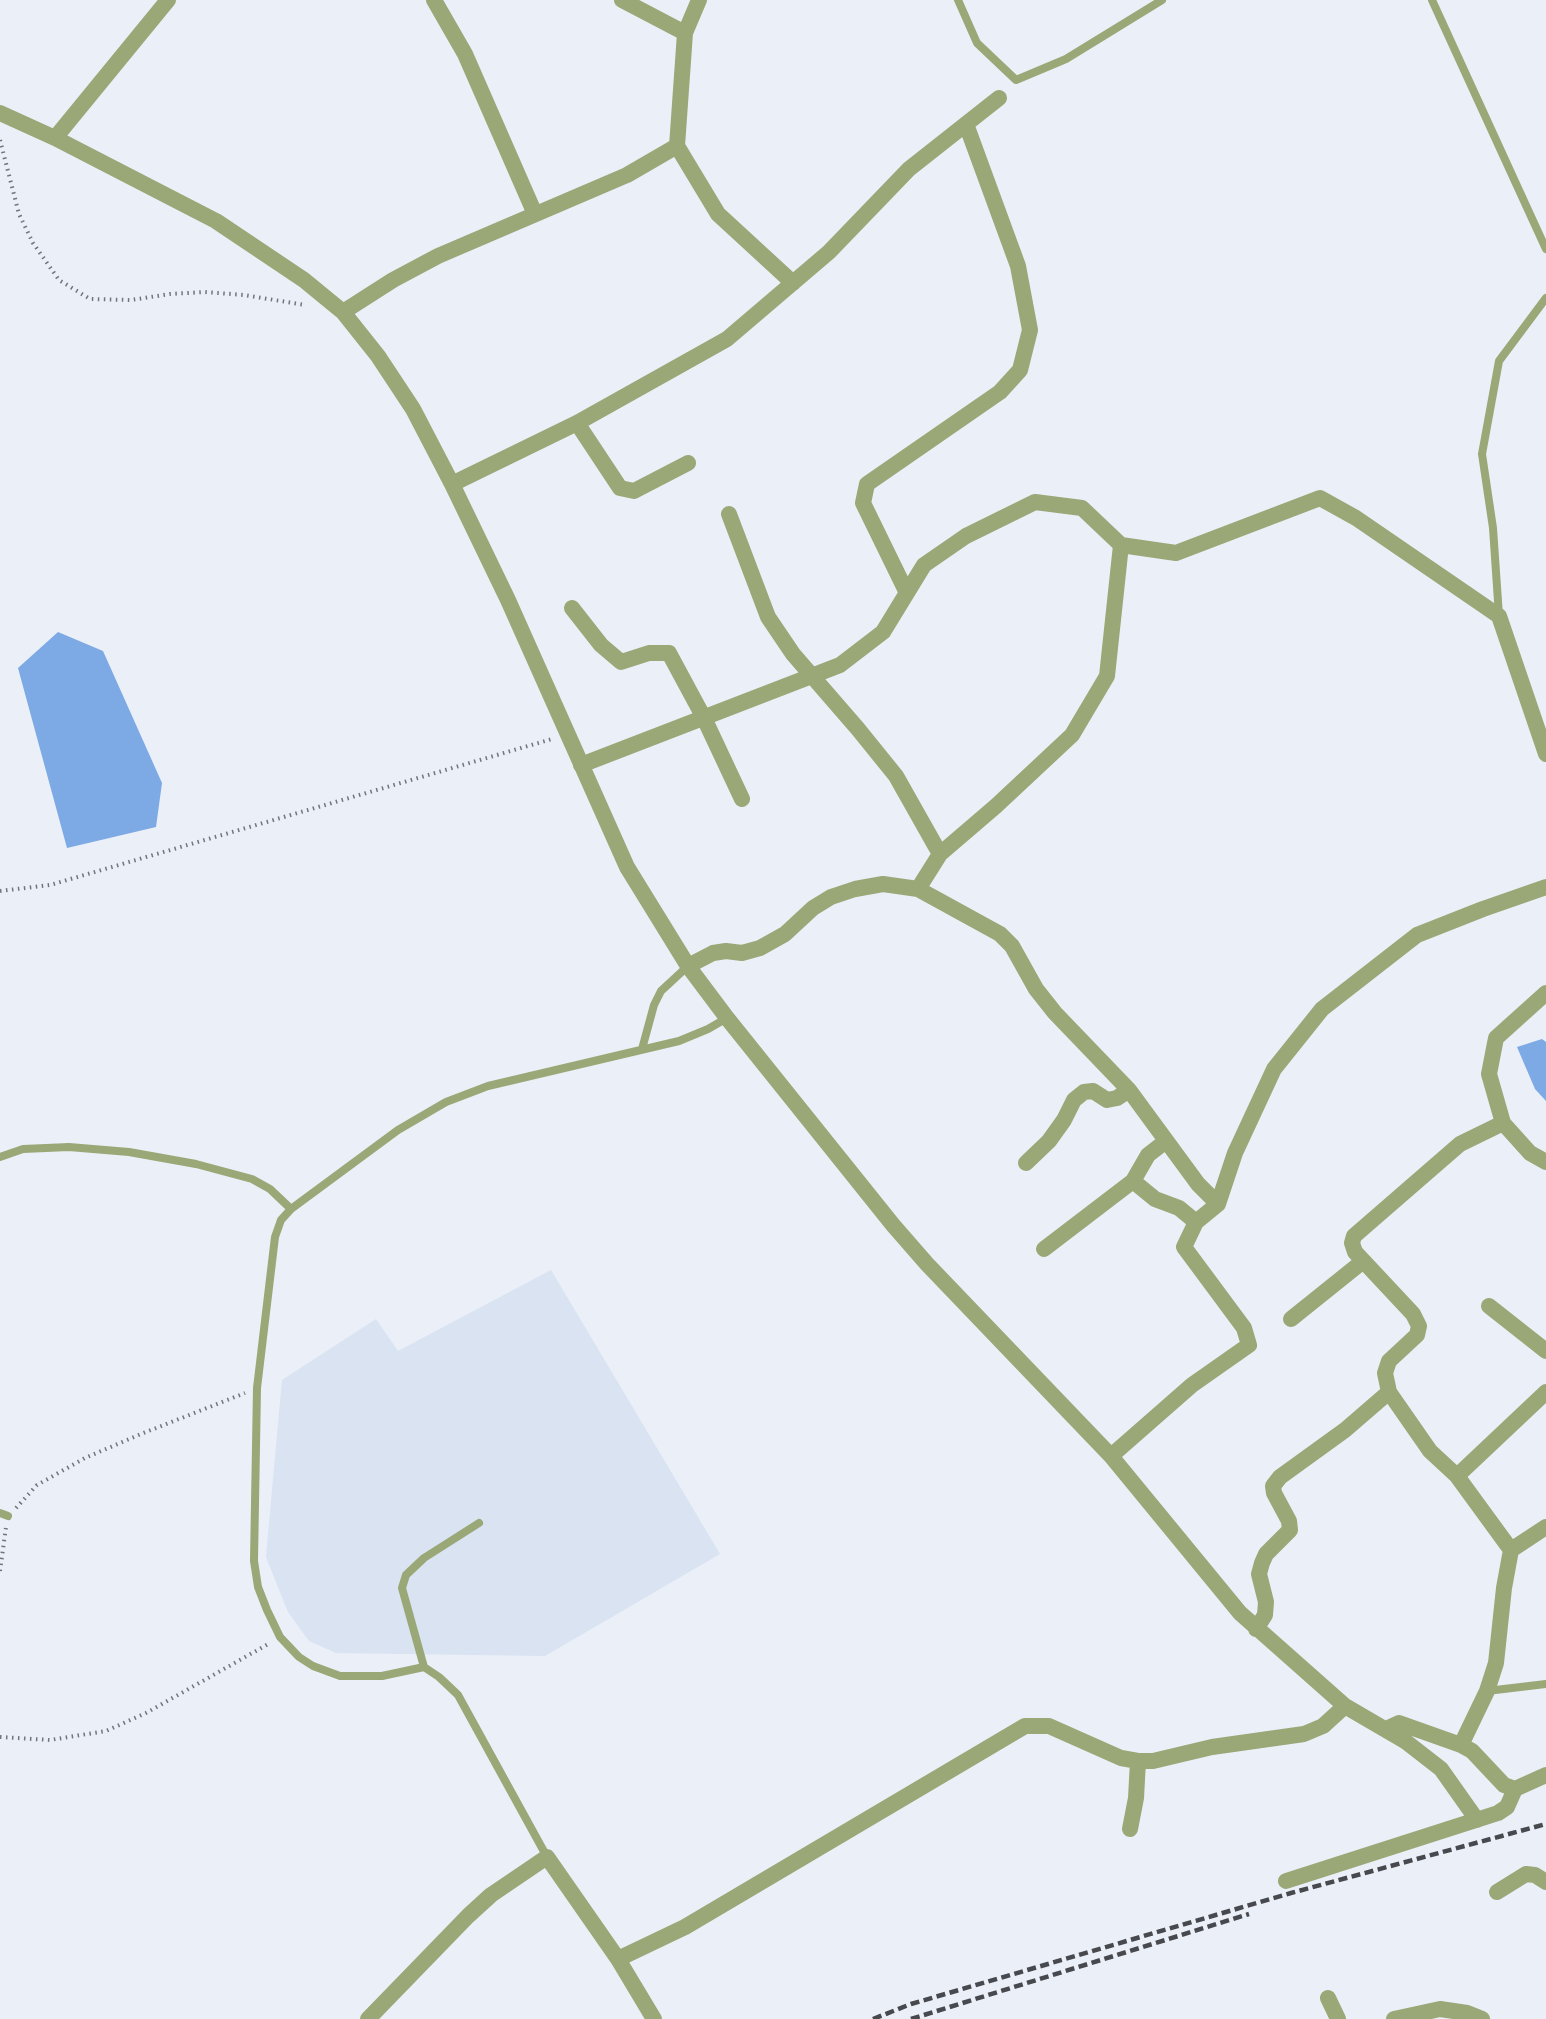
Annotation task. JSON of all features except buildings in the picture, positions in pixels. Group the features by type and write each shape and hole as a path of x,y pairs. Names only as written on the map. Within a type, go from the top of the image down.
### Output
{"street":[{"path":"55,138 168,0"},
{"path":"434,0 465,54 535,214"},
{"path":"622,0 685,33"},
{"path":"699,0 685,33 677,146 718,214 793,283"},
{"path":"452,484 578,423 727,339 829,252 909,169 999,98"},
{"path":"0,112 216,220 304,280 343,312 378,356 413,409 452,484 508,600 627,867 688,966 727,1018 893,1225 927,1264 1111,1456 1240,1613 1345,1706 1405,1741 1441,1770 1478,1820"},
{"path":"906,591 863,503 867,484 1000,392 1020,369 1030,330 1017,266 966,124"},
{"path":"343,312 393,280 438,256 627,175 677,146"},
{"path":"578,423 620,488 634,491 688,463"},
{"path":"581,765 840,665 882,632 924,565 966,536 1035,501 1083,508 1121,544 1176,554 1320,498 1356,518 1499,616 1546,754"},
{"path":"729,514 768,617 793,654 896,776 940,854"},
{"path":"918,889 940,854 996,806 1072,735 1107,676 1121,544"},
{"path":"572,608 601,645 621,662 649,653 669,653 704,718 742,799"},
{"path":"688,966 712,953 726,951 742,953 760,948 784,934 813,908 831,897 855,889 884,884 918,889 1000,934 1011,946 1036,989 1129,1090 1198,1184 1218,1204"},
{"path":"1111,1456 1191,1385 1249,1345 1244,1328 1184,1247 1196,1222 1218,1204 1235,1154 1274,1069 1322,1009 1417,935 1546,887"},
{"path":"1546,993 1496,1038 1488,1074 1503,1123 1530,1153 1546,1162"},
{"path":"1026,1163 1049,1141 1064,1120 1074,1100 1084,1092 1093,1091 1107,1100 1118,1098 1129,1090"},
{"path":"1503,1123 1460,1144 1354,1236 1352,1243 1362,1262 1413,1314 1419,1326 1417,1335 1389,1361 1385,1372 1389,1392 1430,1451 1456,1476 1511,1551"},
{"path":"1044,1249 1133,1181 1148,1155 1166,1141"},
{"path":"1133,1181 1155,1199 1179,1208 1196,1222"},
{"path":"1291,1319 1362,1262"},
{"path":"1489,1306 1544,1346"},
{"path":"1256,1629 1265,1615 1266,1602 1259,1574 1262,1563 1266,1554 1290,1530 1289,1521 1274,1493 1273,1486 1280,1476 1345,1431 1389,1392"},
{"path":"1456,1476 1546,1392"},
{"path":"1461,1745 1487,1691 1496,1663 1504,1588 1511,1551 1546,1527"},
{"path":"618,1959 685,1927 1025,1726 1049,1726 1121,1758 1153,1761 1212,1747 1304,1734 1323,1726 1345,1706"},
{"path":"1386,1729 1399,1723 1461,1745 1472,1751 1504,1785 1515,1789"},
{"path":"1130,1829 1136,1798 1138,1761"},
{"path":"1286,1881 1498,1814 1507,1807 1515,1789 1546,1775"},
{"path":"368,2019 491,1895 547,1857 618,1959 654,2019"},
{"path":"1497,1892 1526,1874 1535,1875 1546,1882"},
{"path":"1328,1998 1338,2019"},
{"path":"1394,2019 1440,2009 1467,2013 1482,2019"}],"lane":[{"path":"958,0 977,43 1016,80 1066,59 1162,0"},
{"path":"1432,0 1546,249"},
{"path":"1499,616 1492,528 1482,454 1499,361 1546,298"},
{"path":"642,1049 654,1005 661,992 688,966"},
{"path":"424,1667 382,1676 340,1676 314,1666 299,1657 280,1637 258,1587 254,1561 257,1388 276,1237 281,1220 291,1209 398,1130 446,1102 488,1086 679,1041 727,1018"},
{"path":"0,1157 23,1149 69,1147 140,1154 196,1164 252,1179 270,1189 291,1209"},
{"path":"479,1523 424,1558 406,1575 402,1588 424,1667 439,1677 458,1695 547,1857"},
{"path":"1487,1691 1546,1684"}],"path":[{"path":"0,140 19,214 33,243 59,280 90,299 131,300 205,292 244,295 310,306"},
{"path":"0,891 50,885 567,735"},
{"path":"0,1571 4,1514 37,1485 85,1458 257,1388"},
{"path":"0,1737 50,1740 106,1731 146,1713 280,1637"}],"shaded area":[{"path":"551,1270 720,1554 545,1656 336,1653 309,1641 288,1612 266,1557 282,1380 376,1319 398,1351"}],"water":[{"path":"58,632 103,651 162,783 156,827 67,848 18,668"},
{"path":"1542,1039 1546,1042 1546,1101 1535,1089 1517,1047"}],"railway":[{"path":"873,2019 911,2004 1291,1893 1546,1824"},
{"path":"911,2019 1249,1914"}]}
